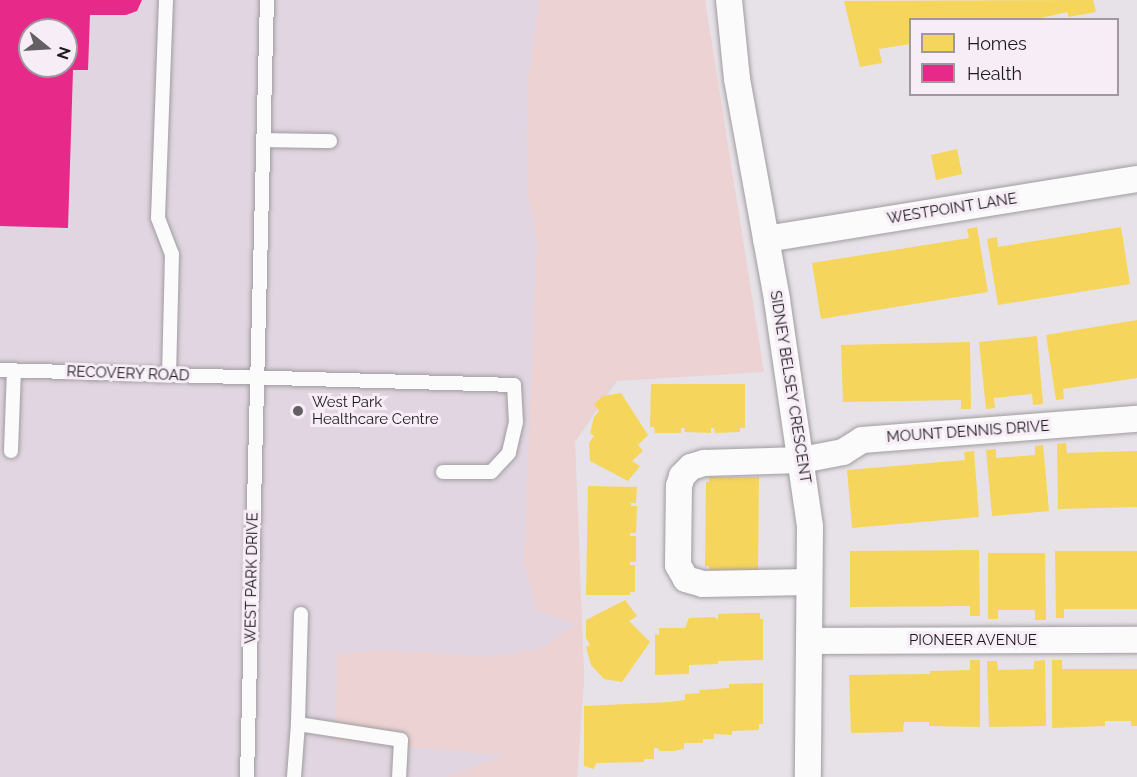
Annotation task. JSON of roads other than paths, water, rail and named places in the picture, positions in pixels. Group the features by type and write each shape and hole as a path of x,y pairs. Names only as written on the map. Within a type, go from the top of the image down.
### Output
{"street":[{"name":"SIDNEY BELSEY CRESCENT","path":"729,0 737,79 766,239 802,460 810,527 808,777"},
{"name":"WESTPOINT LANE","path":"766,239 1137,179"},
{"name":"MOUNT DENNIS DRIVE","path":"809,582 695,583 682,574 678,566 679,486 682,476 691,467 704,463 802,460 843,452 862,440 1137,419"},
{"name":"PIONEER AVENUE","path":"810,641 1137,640"}],"lane":[{"path":"166,0 158,218 172,254 169,375"},
{"name":"WEST PARK DRIVE","path":"247,777 267,0"},
{"path":"265,140 330,141"},
{"path":"7,370 11,451"},
{"name":"RECOVERY ROAD","path":"7,370 514,385 516,422 509,453 491,472 443,472"},
{"path":"294,777 301,614"},
{"path":"298,724 401,740 399,777"}],"place":[{"name":"West Park Healthcare Centre","path":"298,411"}]}
